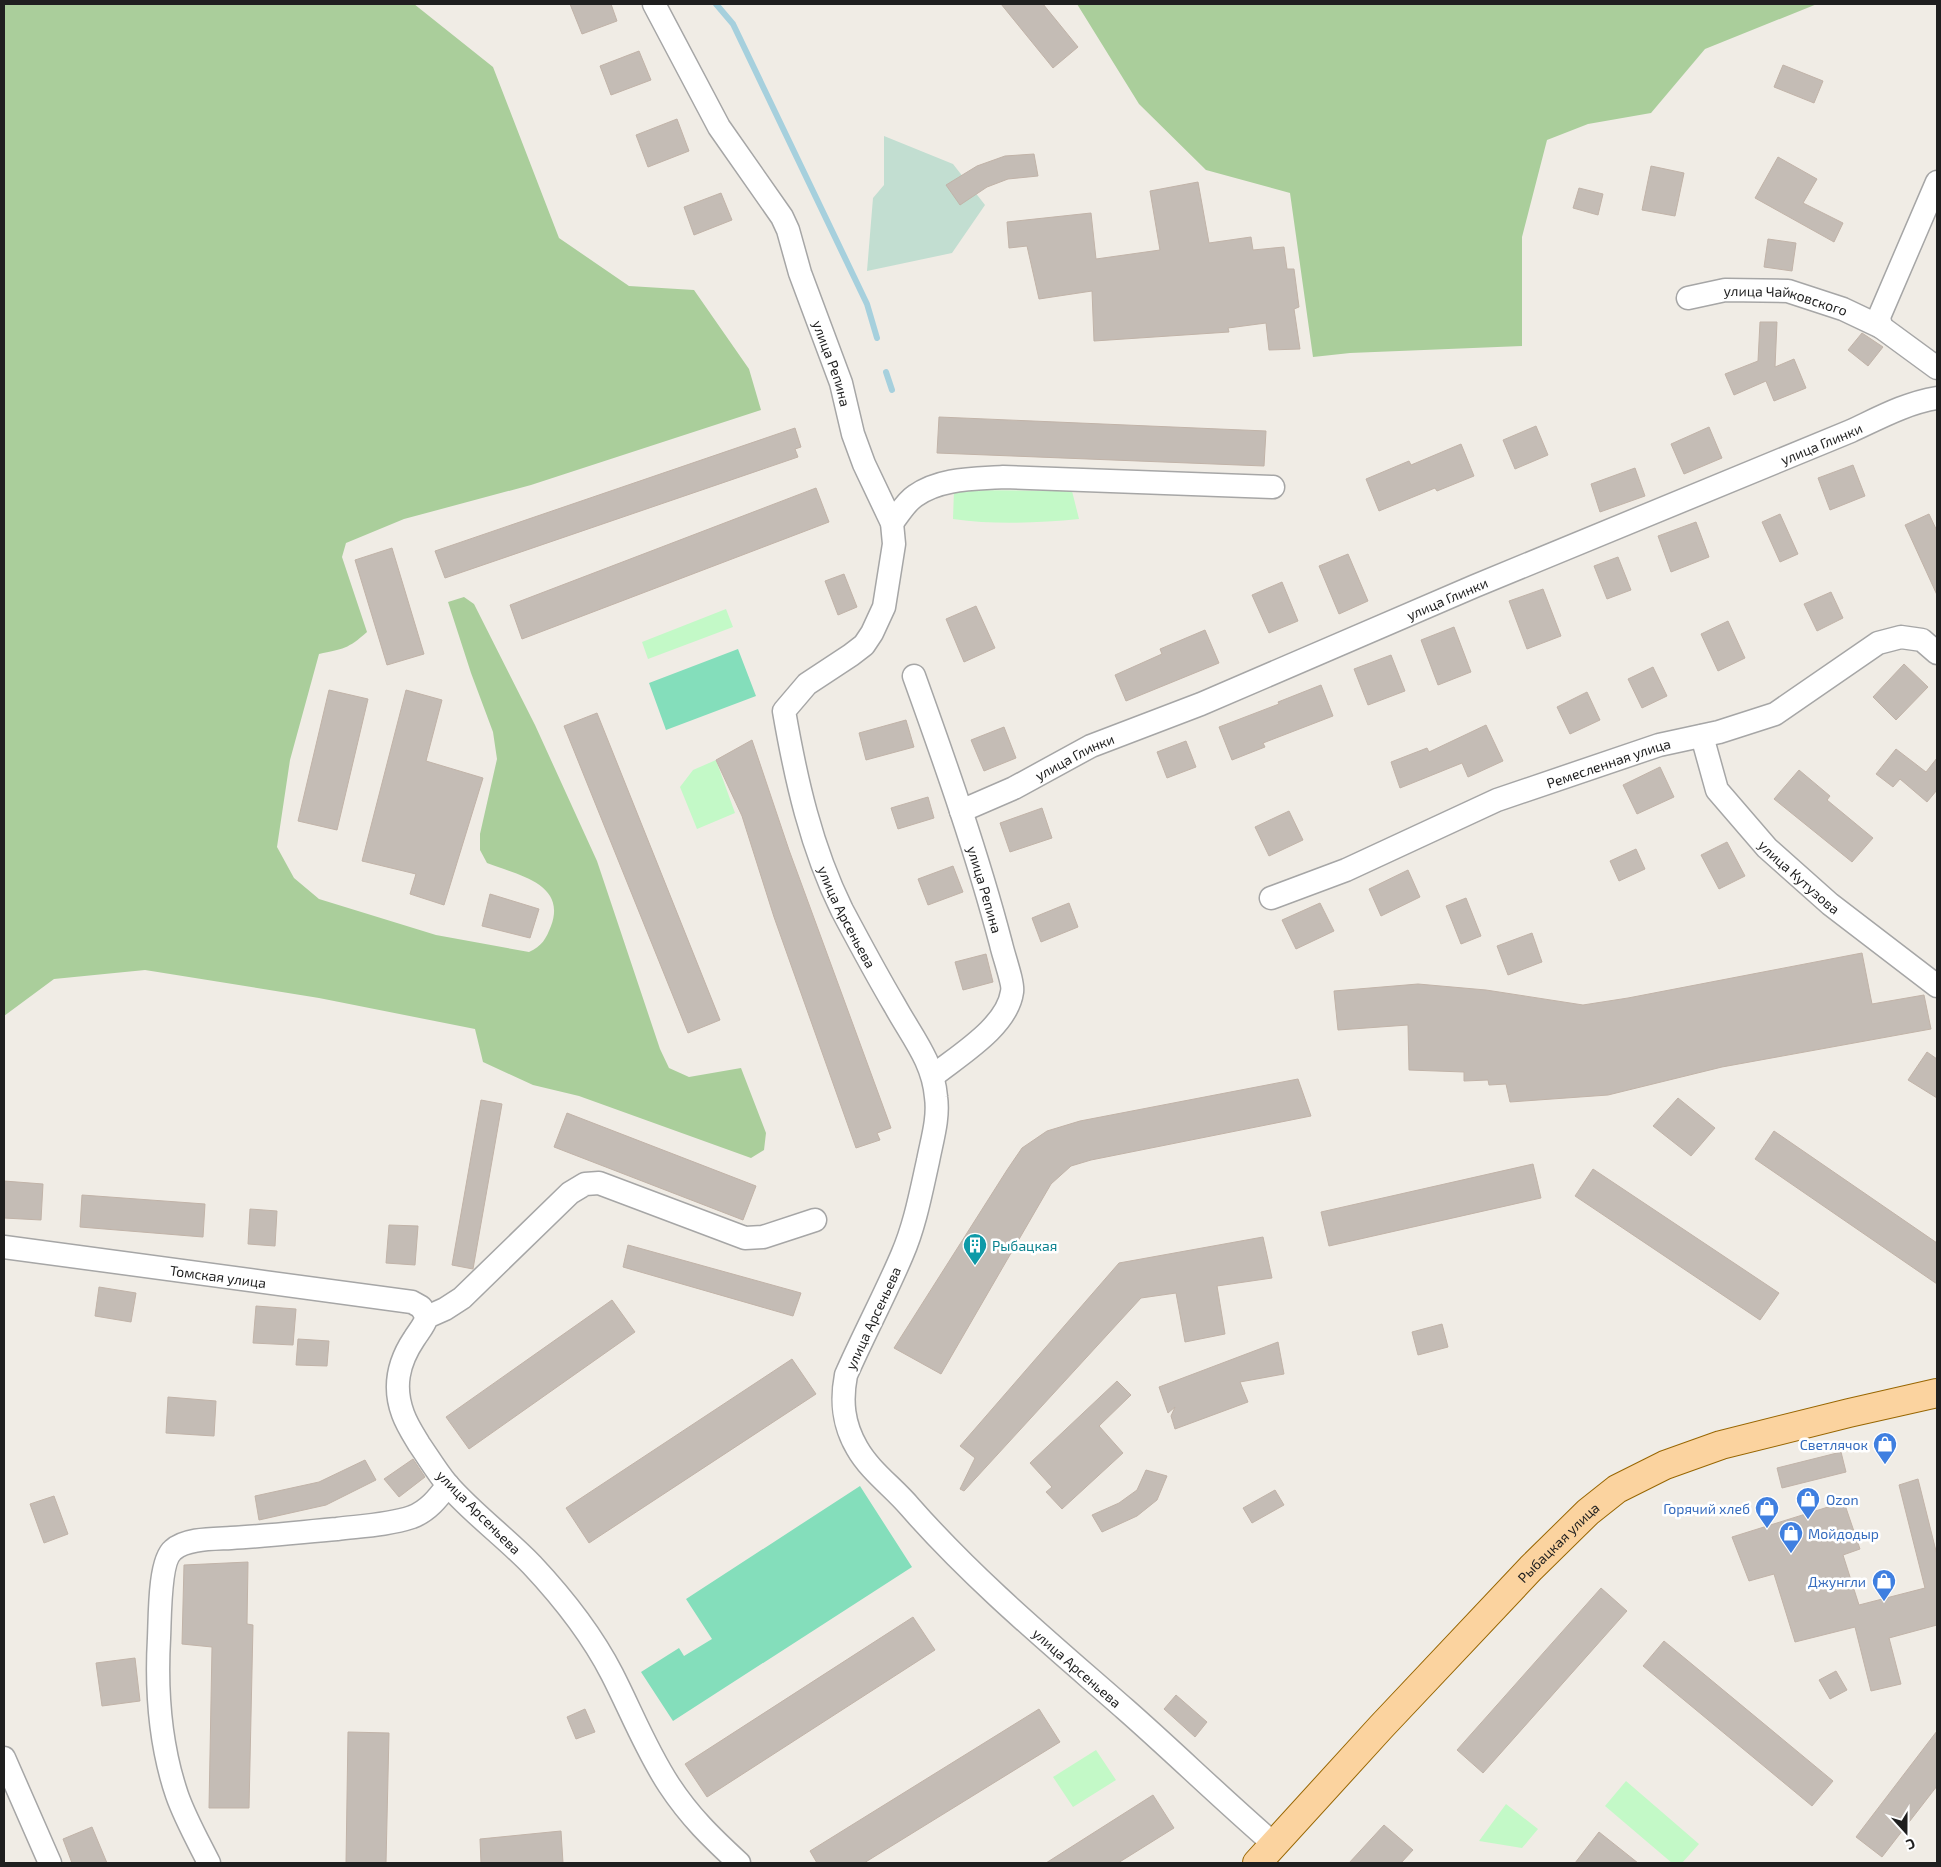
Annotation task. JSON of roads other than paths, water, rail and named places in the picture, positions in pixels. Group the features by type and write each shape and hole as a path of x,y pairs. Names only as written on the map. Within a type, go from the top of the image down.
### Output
{"main road":[{"name":"Рыбацкая улица","path":"1265,1854 1381,1727 1531,1568 1588,1512 1617,1489 1665,1465 1721,1444 1937,1393"}],"street":[{"name":"улица Репина","path":"654,4 719,127 782,217 788,230 800,273 841,383 853,434 864,464 892,523 894,544 884,607 872,633 864,644 851,655 807,684 784,711"},
{"path":"1881,327 1879,317 1937,182"},
{"name":"улица Чайковского","path":"1688,298 1725,290 1788,291 1843,309 1881,327 1937,368"},
{"name":"улица Глинки","path":"961,811 1014,788 1091,746 1201,704 1484,582 1842,435 1896,409 1918,401 1937,398"},
{"path":"892,523 914,496 928,488 968,479 1003,477 1273,487"},
{"name":"Ремесленная улица","path":"1271,898 1346,870 1497,800 1659,745 1719,732 1775,714 1878,643 1901,637 1922,640 1937,653"},
{"name":"улица Репина","path":"914,676 961,811 991,909 1013,991 1004,1016 982,1037 933,1076"},
{"name":"улица Арсеньева","path":"784,711 805,814 816,848 842,908 879,978 926,1057 933,1076 937,1099 935,1130 912,1228 902,1254 846,1375 842,1394 849,1432 858,1449 872,1468 908,1504 934,1535 1016,1615 1152,1733 1265,1854"},
{"name":"улица Кутузова","path":"1702,736 1716,790 1767,848 1830,904 1937,986"},
{"path":"427,1317 445,1309 462,1298 570,1193 585,1184 599,1183 745,1238 763,1237 815,1220"},
{"name":"Томская улица","path":"4,1247 412,1302 421,1307 427,1317"},
{"name":"улица Арсеньева","path":"427,1317 424,1326 414,1339 399,1369 397,1394 408,1425 448,1485 532,1565 579,1622 612,1673 632,1719 668,1784 701,1828 739,1863"},
{"path":"209,1863 177,1795 165,1752 161,1724 158,1699 158,1654 166,1560 173,1550 193,1541 355,1527 412,1516 428,1507 448,1485"},
{"path":"4,1758 50,1863"}],"waterway":[{"path":"716,4 733,24 867,304 877,338"},
{"path":"886,372 892,390"}],"place":[{"name":"Рыбацкая","path":"975,1266"},
{"name":"Светлячок","path":"1885,1465"},
{"name":"Ozon","path":"1808,1520"},
{"name":"Горячий хлеб","path":"1767,1529"},
{"name":"Мойдодыр","path":"1791,1554"},
{"name":"Джунгли","path":"1884,1602"}]}
